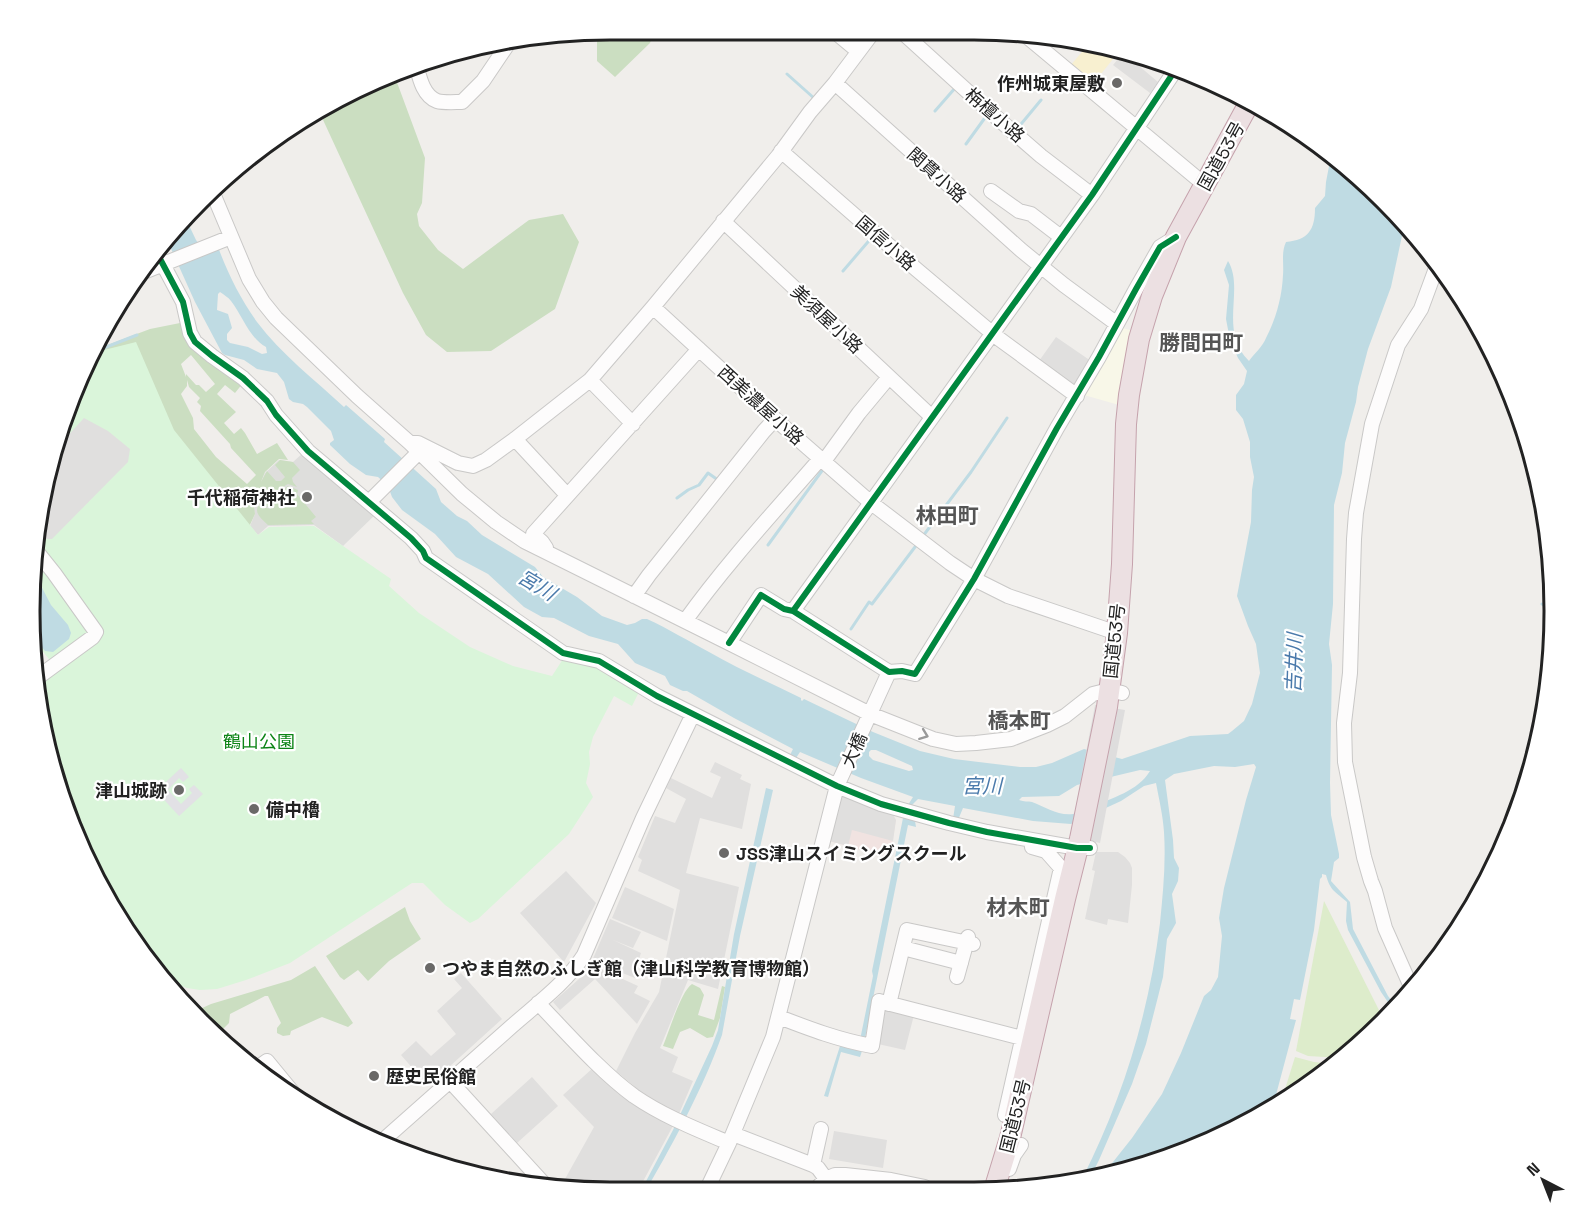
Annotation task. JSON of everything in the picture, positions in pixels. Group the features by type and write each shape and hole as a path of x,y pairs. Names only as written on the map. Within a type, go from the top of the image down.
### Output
{"highway":[{"name":"国道53号","path":"1114,700 1129,394 1139,339 1149,306 1176,237 1246,110"},
{"name":"国道53号","path":"1010,1180 1021,1145 1130,628 1136,467 1144,369 1175,270 1257,116"},
{"name":"国道53号","path":"996,1181 1010,1138 1085,844"}],"street":[{"path":"845,40 858,51"},
{"path":"370,501 418,443 458,463 472,466 486,460 590,381 781,151 867,40"},
{"name":"栴檀小路","path":"911,40 1041,156 1092,195"},
{"path":"1036,44 1205,185"},
{"path":"418,75 420,82 430,97 438,101 462,102 483,81 504,50"},
{"path":"793,611 1092,195 1171,76"},
{"name":"関貫小路","path":"835,83 1040,266 1117,324"},
{"name":"国信小路","path":"781,151 992,332 1077,396"},
{"path":"991,192 1019,212 1031,214 1061,237"},
{"path":"215,201 227,238 263,302 276,318 462,494 524,541 870,714 933,739 956,744 976,744 1011,739 1065,716 1094,694 1114,700"},
{"name":"美須屋小路","path":"723,221 932,417"},
{"path":"729,643 761,595 784,609 793,611 889,672 902,671 915,674 974,579 1051,438 1161,247 1176,237"},
{"path":"227,238 161,261 183,302 190,333 195,342 243,378 267,401 276,415 308,451 370,501 411,538 426,558 563,653 599,661 657,696 837,786 881,804 987,832 1046,851 1061,868 1005,1115 1015,1117"},
{"path":"1408,981 1385,928 1364,857 1345,762 1344,723 1350,673 1355,522 1372,424 1398,345 1421,309 1434,274"},
{"name":"西美濃屋小路","path":"653,307 820,459 870,502 950,563 974,579 1008,596 1117,633"},
{"path":"549,553 533,534 699,349"},
{"path":"685,621 710,587 820,459 827,457 889,377"},
{"path":"590,381 633,424"},
{"path":"634,596 775,419"},
{"path":"515,439 567,495"},
{"path":"43,560 96,632 93,637 44,673"},
{"name":"大橋","path":"710,1182 773,1037 837,786 889,672"},
{"path":"389,1136 572,972 584,955 643,818 693,714"},
{"path":"987,832 1085,844"},
{"path":"889,1004 907,930 969,941 957,977"},
{"path":"903,948 961,963"},
{"path":"779,1017 825,1035 872,1046 879,1002 1022,1038"},
{"path":"538,1003 609,1075 634,1095 667,1116 813,1165 819,1168 822,1182"},
{"path":"263,1064 267,1061 277,1073"},
{"path":"450,1081 537,1177"},
{"path":"813,1165 821,1129"},
{"path":"1004,1180 1014,1155 1021,1145"},
{"path":"824,1182 835,1175 901,1182"}],"shaded area":[{"path":"1118,59 1138,65 1158,82 1150,93 1113,65"},
{"path":"1119,327 1133,331 1119,405 1082,393"},
{"path":"1056,337 1091,361 1076,388 1039,361"},
{"path":"84,418 108,431 130,449 128,462 52,539 45,539 51,500 69,434"},
{"name":"千代稲荷神社","path":"304,452 377,513 343,546 314,525 268,526 258,535 250,526 255,514 252,503 265,473 279,460 293,462"},
{"path":"715,762 742,775 740,779 751,784 742,829 700,818 686,873 739,887 718,989 688,980 660,1048 678,1057 672,1072 693,1081 678,1116 658,1106 616,1071 659,992 680,890 638,871 642,860 638,857 655,816 675,823 686,799 666,788 671,778 712,798 721,777 710,772"},
{"path":"181,768 189,777 183,782 179,778 168,790 181,804 192,793 189,789 194,785 203,794 179,816 156,791"},
{"path":"841,795 896,820 890,858 829,841"},
{"path":"841,795 893,814 896,820 893,841 852,830 848,846 829,841"},
{"path":"1096,852 1118,852 1130,863 1132,885 1128,923 1108,919 1107,925 1085,919 1095,871 1092,870"},
{"path":"566,871 596,903 564,962 520,913"},
{"path":"625,887 674,909 667,941 612,918"},
{"path":"610,919 641,932 633,948 613,940 641,953 635,978 592,961"},
{"path":"592,965 638,986 634,993 650,1001 637,1024 595,979 560,1010 553,1002"},
{"path":"461,973 502,1019 428,1086 401,1055 416,1041 431,1056 456,1034 437,1011 462,988 454,979"},
{"path":"886,1009 914,1015 905,1050 878,1044"},
{"path":"594,1067 674,1124 643,1182 565,1179 594,1127 563,1095"},
{"path":"532,1077 558,1106 517,1143 491,1114"},
{"path":"834,1131 887,1140 883,1168 829,1159"}],"green space":[{"path":"651,40 615,77 597,61 597,41"},
{"path":"397,83 425,158 422,203 417,214 419,226 438,250 463,269 529,220 563,214 579,242 555,309 491,351 447,352 426,335 403,293 323,119 359,99"},
{"path":"180,323 192,343 243,383 235,393 225,385 217,394 236,412 224,423 234,434 241,428 257,454 277,443 288,460 279,459 265,472 261,482 267,471 276,481 281,481 285,477 275,465 280,460 293,462 300,470 292,478 297,487 286,485 280,500 269,497 267,499 269,507 258,504 254,506 255,514 249,527 258,536 387,586 510,714 76,416 106,345 150,329","holes":["191,355 215,384 206,392 186,374 186,377 181,364","187,380 189,387 200,398 197,402 201,406 200,411 256,475 247,484 216,457 194,429 193,418 181,394 187,386"]},
{"name":"鶴山公園","path":"136,342 174,430 258,535 269,527 314,526 391,579 389,586 419,613 470,647 513,666 552,676 563,659 597,665 640,690 632,706 614,696 593,737 586,783 593,797 569,834 478,919 470,923 445,905 423,883 412,883 290,963 217,989 200,990 181,986 137,928 99,863 71,794 51,722 45,685 45,680 57,669 42,648 40,611 42,574 51,500 71,428 104,350"},
{"path":"288,486 298,490 297,494 316,517 311,521 314,524 268,525 260,517 257,512 258,506 271,509 270,500 282,502 283,490"},
{"path":"1324,901 1380,1011 1329,1057 1308,1056 1296,1051"},
{"path":"405,907 421,939 389,961 368,981 358,970 344,980 340,977 326,956"},
{"path":"315,966 353,1023 348,1027 322,1017 291,1031 290,1035 283,1036 277,1033 277,1028 281,1023 268,996 230,1014 229,1023 223,1029 202,1008 211,1004 291,980"},
{"path":"692,984 700,988 704,995 698,1015 714,1020 722,986 725,987 720,1018 713,1037 707,1038 690,1028 680,1032 673,1049 663,1046 680,1003"},
{"path":"1295,1057 1322,1063 1291,1085 1285,1089"}],"sand":[{"path":"1083,51 1113,59 1093,84 1070,66"}],"water":[{"path":"1329,165 1350,182 1402,234 1391,287 1368,349 1345,443 1342,473 1334,505 1333,604 1329,644 1332,665 1331,815 1339,854 1339,858 1334,862 1331,881 1350,902 1353,929 1391,1000 1388,1002 1381,992 1348,930 1347,902 1332,888 1326,875 1322,874 1300,1000 1294,999 1290,1019 1296,1020 1276,1094 1226,1123 1192,1138 1111,1165 1162,1094 1204,996 1211,990 1218,977 1222,936 1219,918 1224,888 1256,767 1254,764 1235,767 1214,766 1174,774 1165,780 1174,858 1179,868 1178,881 1172,894 1176,923 1167,939 1163,977 1146,1044 1132,1084 1095,1169 1086,1171 1122,1086 1141,1022 1155,957 1165,855 1161,807 1156,783 1144,786 1121,801 1071,824 1033,821 963,808 958,820 953,819 955,806 918,799 910,807 908,805 913,797 800,752 796,758 790,755 793,749 687,691 670,685 665,676 635,663 618,644 589,636 554,618 542,617 524,607 488,574 456,557 435,534 402,510 392,497 388,486 378,477 366,475 330,445 334,440 331,431 307,407 289,399 284,382 277,373 257,369 244,360 222,353 195,302 171,248 190,227 199,244 218,247 235,286 251,313 266,334 287,356 344,407 346,405 385,439 384,442 436,489 441,502 457,516 467,521 482,535 535,567 543,577 577,597 602,616 627,625 647,619 801,698 802,701 804,699 873,732 920,751 954,759 1036,767 1052,763 1084,749 1122,759 1190,736 1228,734 1244,721 1252,704 1260,673 1256,644 1237,596 1251,522 1254,477 1250,442 1243,419 1236,410 1236,395 1244,384 1247,371 1230,340 1226,319 1229,285 1224,270 1228,261 1233,272 1235,337 1249,361 1265,341 1276,316 1283,275 1284,246 1286,242 1300,239 1309,233 1314,222 1315,208 1325,196","holes":["220,292 227,297 251,333 266,347 267,353 262,354 227,340 227,334 232,328 228,314 217,310 218,294","871,750 876,750 912,766 913,770 909,771 873,760 869,756","1140,770 1150,771 1132,789 1073,814 1057,812 1032,802 1019,800 1022,797 1059,796 1077,785"]},
{"path":"41,586 51,605 68,625 71,633 69,639 53,652 45,651 42,647"},
{"path":"766,788 773,790 740,936 722,1035 707,1074 679,1132 651,1182 646,1182 673,1130 718,1030 734,934"},
{"path":"903,818 915,821 916,827 908,825 863,1048 860,1057 841,1052 828,1097 824,1096 840,1046 854,1050 860,1040"}],"pier":[{"path":"1095,705 1125,710 1100,843 1070,837"}],"waterway":[{"path":"787,74 815,99"},
{"path":"935,111 956,87"},
{"path":"1017,129 1041,100"},
{"path":"966,144 987,115"},
{"path":"843,271 873,236"},
{"path":"105,347 137,335"},
{"path":"923,536 971,472 1007,418"},
{"path":"768,545 824,468"},
{"path":"677,498 699,485 708,473 718,480"},
{"path":"851,629 869,602 872,604 918,543"}],"cycle path":[{"path":"793,611 1092,195 1171,76"},
{"path":"729,643 761,595 784,609 793,611 889,672 902,671 915,674 974,579 1160,247 1176,237"},
{"path":"161,260 183,302 190,333 195,342 243,378 267,401 276,415 308,451 411,538 426,558 563,653 599,661 657,696 837,786 881,804 987,832 1077,848 1090,848"}],"place":[{"name":"作州城東屋敷","path":"1117,83"},
{"name":"千代稲荷神社","path":"307,497"},
{"name":"津山城跡","path":"179,790"},
{"name":"備中櫓","path":"254,809"},
{"name":"JSS津山スイミングスクール","path":"724,853"},
{"name":"つやま自然のふしぎ館（津山科学教育博物館）","path":"430,968"},
{"name":"歴史民俗館","path":"374,1076"}],"district":[{"name":"勝間田町","path":"1201,342"},
{"name":"林田町","path":"947,515"},
{"name":"橋本町","path":"1019,720"},
{"name":"材木町","path":"1018,907"}],"water label":[{"name":"宮川","path":"537,585"},
{"name":"吉井川","path":"1294,663"},
{"name":"宮川","path":"982,786"}]}
